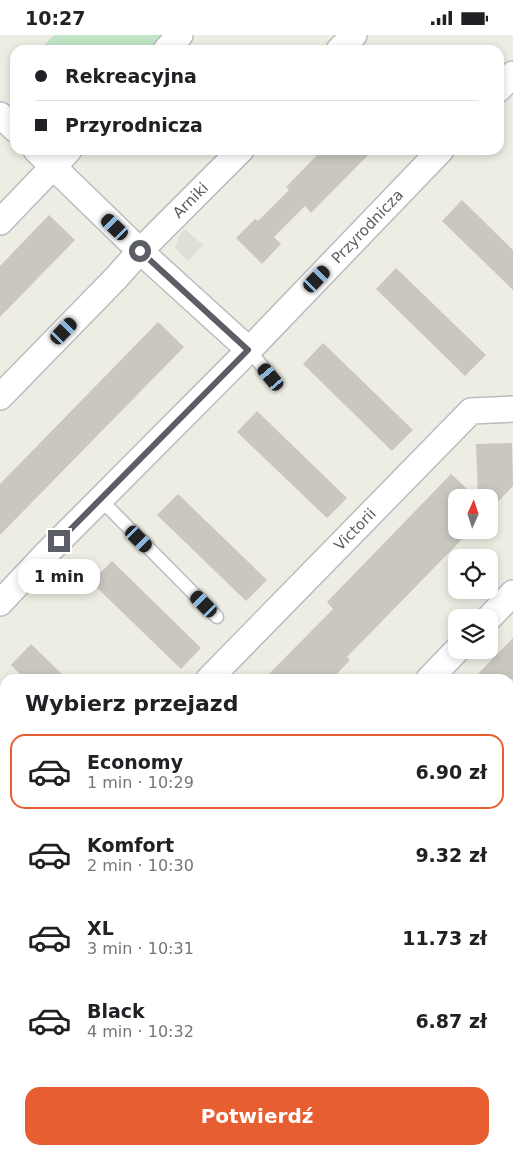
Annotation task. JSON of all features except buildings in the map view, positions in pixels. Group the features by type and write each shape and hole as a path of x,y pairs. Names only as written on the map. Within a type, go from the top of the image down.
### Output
{"street":[{"path":"171,45 180,35"},
{"path":"344,45 354,35"},
{"path":"504,84 513,75"},
{"path":"0,115 10,124"},
{"path":"0,222 53,155 140,251 248,350"},
{"name":"Arniki","path":"0,397 140,251 236,155"},
{"name":"Przyrodnicza","path":"0,603 436,155"},
{"name":"Victorii","path":"213,674 471,411 513,409"},
{"path":"498,609 513,593"},
{"path":"434,674 448,659"}],"lane":[{"path":"248,350 271,377"},
{"path":"101,500 217,617"}],"shaded area":[{"path":"185,229 203,245 188,261 175,248 179,236"}],"green space":[{"path":"54,35 165,35 155,45 44,45"}],"route":[{"path":"59,541 248,350 140,251"}]}
